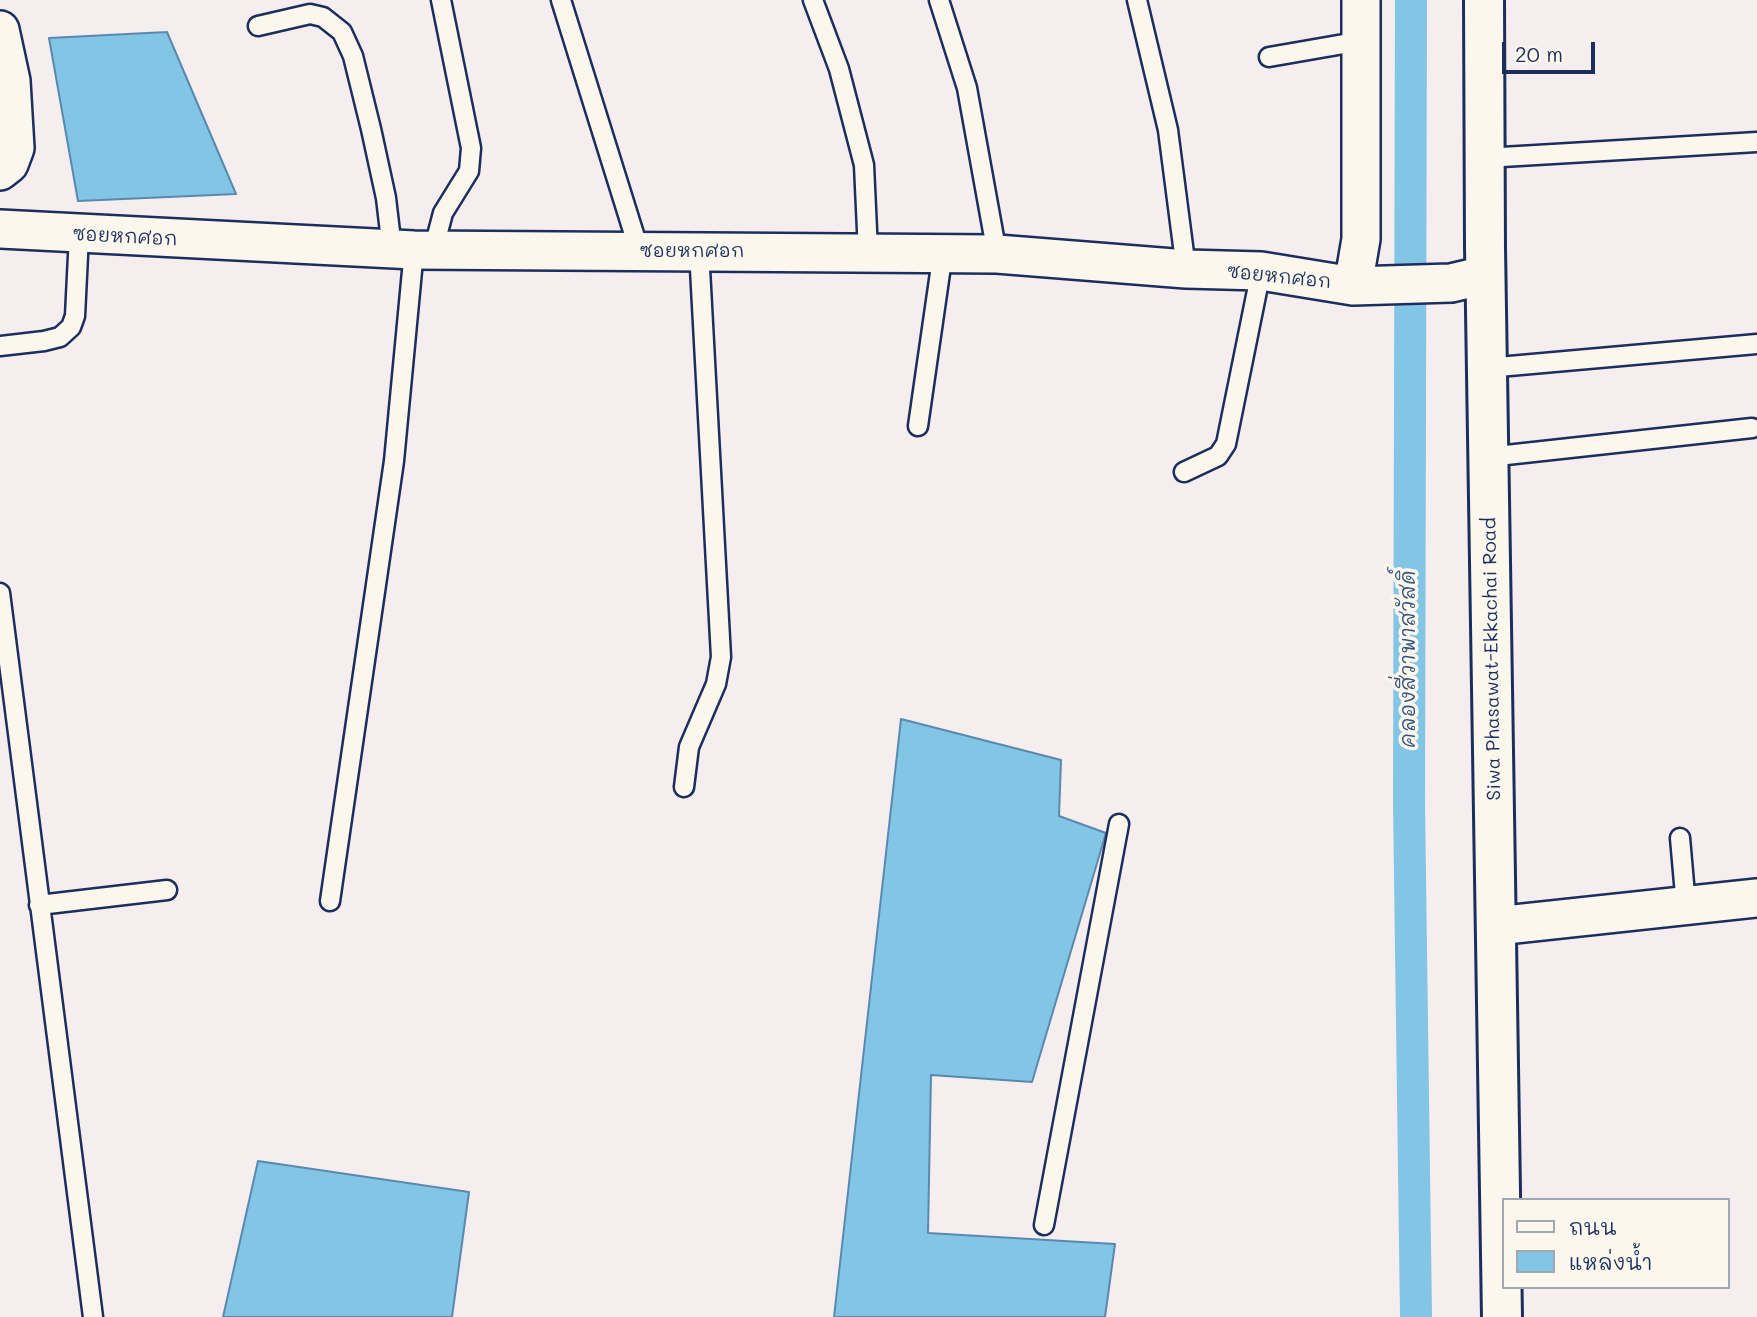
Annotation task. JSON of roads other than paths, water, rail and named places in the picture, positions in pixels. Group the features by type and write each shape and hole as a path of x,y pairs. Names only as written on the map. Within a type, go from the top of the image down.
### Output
{"street":[{"path":"1361,0 1361,239 1368,286"},
{"name":"Siwa Phasawat-Ekkachai Road","path":"1484,0 1485,158 1468,279 1487,368 1502,1317"},
{"path":"0,30 11,81 15,148 9,164 0,171"},
{"name":"ซอยหกศอก","path":"0,229 79,246 413,254 639,250 943,252 1186,269 1261,271 1368,286 1468,279"},
{"path":"1496,926 1757,898"}],"lane":[{"path":"413,254 469,171 471,148 441,0"},
{"path":"561,0 639,250"},
{"path":"813,0 839,69 864,165 868,252"},
{"path":"939,0 967,88 997,254"},
{"path":"1137,0 1168,130 1186,269"},
{"path":"258,26 310,14 323,17 342,32 353,56 386,198 413,254 394,461 330,901"},
{"path":"1269,57 1361,41"},
{"path":"1485,158 1757,142"},
{"path":"0,346 60,337 71,327 79,246"},
{"path":"684,787 689,747 716,684 721,657 699,250"},
{"path":"918,426 943,252"},
{"path":"1184,472 1218,456 1226,444 1261,271"},
{"path":"1487,368 1757,344"},
{"path":"1488,457 1752,428"},
{"path":"0,593 93,1317"},
{"path":"1044,1225 1119,824"},
{"path":"1680,838 1686,906"},
{"path":"39,905 167,890"}],"water":[{"path":"167,32 236,194 78,201 49,38"},
{"path":"901,719 1061,760 1059,816 1106,833 1032,1082 931,1075 928,1233 1115,1244 1105,1317 834,1317"},
{"path":"258,1161 469,1192 452,1317 223,1317"}],"waterway":[{"name":"คลองสี่วาพาสวัสดิ์","path":"1411,0 1409,801 1416,1317"}]}
